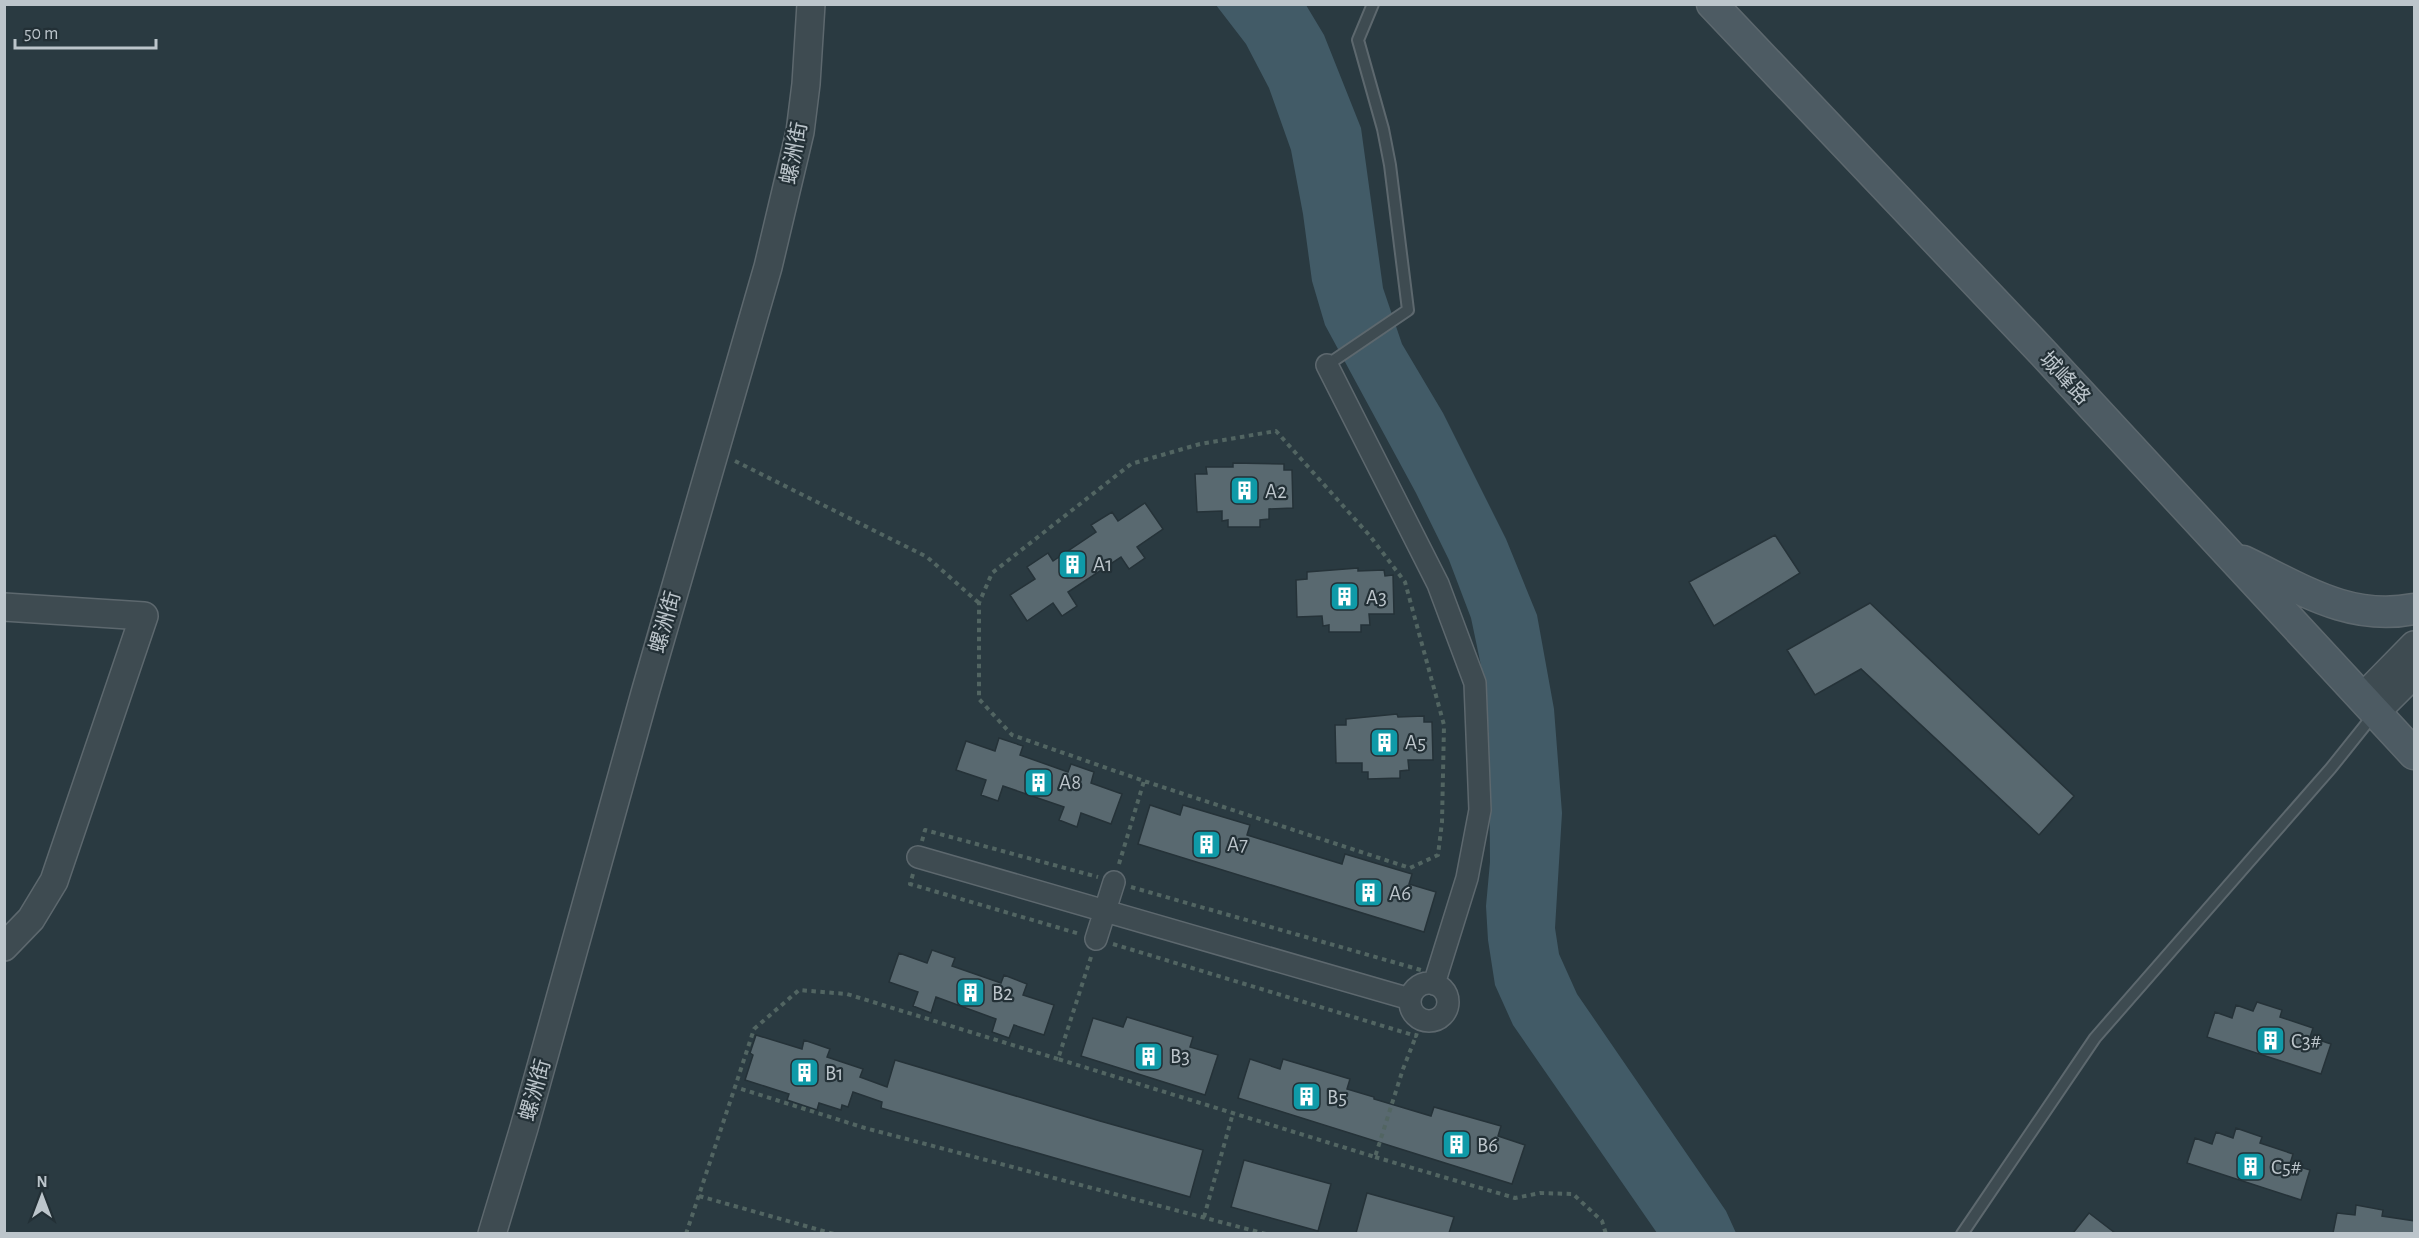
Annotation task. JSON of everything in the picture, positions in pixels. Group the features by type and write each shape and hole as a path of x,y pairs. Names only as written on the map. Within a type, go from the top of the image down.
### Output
{"main road":[{"name":"城峰路","path":"1712,4 2044,354 2415,754"},
{"path":"2229,554 2334,604 2369,613 2396,613 2415,609"}],"street":[{"name":"螺洲街","path":"492,1233 524,1128 645,693 768,267 793,163 806,84 811,4"},
{"path":"1327,365 1438,584 1474,683 1480,810 1467,878 1436,979 1416,988 1410,999 1419,1028 1444,1014 1447,1008 1447,995 1436,979"},
{"path":"4,607 144,616 54,881 31,919 4,947"},
{"path":"2368,705 2415,645"},
{"path":"2368,705 2415,674"},
{"path":"918,857 1410,999"},
{"path":"1096,939 1114,882"}],"lane":[{"path":"1327,365 1408,310 1390,165 1383,129 1358,40 1373,4"},
{"path":"1962,1233 2095,1038 2331,768 2368,705"}],"path":[{"path":"1276,431 1370,536 1405,582 1444,724 1442,822 1438,855 1410,868 1144,781 1012,735 980,699 979,603 992,573 1131,464 1200,444 1276,431"},
{"path":"715,451 927,557 979,603"},
{"path":"1114,882 1144,781"},
{"path":"1375,1157 1402,1069 1419,1028 1096,939 910,884 925,830 1114,882 1436,979"},
{"path":"1058,1059 1096,939"},
{"path":"686,1233 754,1029 799,990 847,994 1515,1198 1540,1193 1573,1194 1602,1221 1606,1233"},
{"path":"735,1087 864,1128 1263,1233"},
{"path":"1204,1217 1233,1113"},
{"path":"699,1196 834,1233"}],"water":[{"path":"1216,5 1306,5 1324,35 1361,128 1383,288 1402,344 1443,413 1506,539 1537,615 1554,709 1562,813 1555,928 1559,954 1577,994 1726,1211 1736,1233 1657,1233 1513,1025 1495,985 1488,940 1486,906 1490,862 1489,737 1483,675 1471,618 1449,560 1416,493 1325,325 1312,281 1291,150 1269,88 1246,44"}],"building":[{"name":"A2","path":"1233,463 1284,464 1284,470 1292,470 1293,508 1269,509 1269,519 1260,520 1260,527 1228,527 1228,520 1222,521 1222,511 1197,512 1195,474 1207,474 1206,467 1233,467"},
{"name":"A1","path":"1145,503 1163,529 1137,547 1145,558 1129,569 1121,557 1068,592 1077,606 1062,616 1053,603 1027,621 1010,595 1035,579 1027,567 1048,553 1053,561 1096,532 1091,525 1112,512 1118,521"},
{"path":"1775,535 1800,573 1714,626 1689,582"},
{"name":"A3","path":"1358,568 1358,571 1384,570 1385,576 1393,575 1394,614 1369,614 1370,625 1361,625 1361,632 1329,632 1329,625 1323,626 1322,616 1297,617 1296,580 1307,579 1307,572"},
{"path":"1870,603 2074,796 2039,835 1861,669 1815,695 1787,650"},
{"name":"A5","path":"1397,714 1398,717 1424,716 1424,722 1432,722 1433,760 1408,760 1409,770 1400,771 1400,778 1368,779 1368,772 1362,772 1362,763 1336,763 1335,725 1346,725 1346,719"},
{"name":"A8","path":"999,738 1023,746 1020,755 1068,772 1071,764 1094,772 1091,783 1122,794 1111,824 1081,813 1077,827 1059,820 1064,807 1003,786 998,801 981,795 986,780 956,770 966,741 995,751"},
{"path":"1150,805 1180,815 1183,805 1250,825 1247,835 1342,864 1345,854 1412,874 1409,884 1436,892 1424,932 1138,844"},
{"name":"B2","path":"932,950 955,958 952,966 1001,983 1004,975 1027,984 1023,995 1054,1005 1044,1035 1014,1025 1009,1038 992,1032 996,1019 936,997 931,1013 913,1006 918,992 889,982 899,953 927,963"},
{"name":"C3#","path":"2257,1002 2282,1010 2280,1017 2313,1028 2310,1037 2331,1044 2321,1074 2207,1037 2215,1012 2232,1018 2236,1005 2253,1011"},
{"name":"B3","path":"1127,1017 1193,1037 1190,1047 1218,1055 1205,1095 1081,1056 1093,1018 1123,1027"},
{"path":"756,1035 802,1049 804,1040 830,1049 827,1057 863,1069 860,1077 887,1087 895,1060 1203,1150 1190,1197 881,1108 882,1102 853,1092 848,1107 842,1105 841,1110 819,1103 817,1110 787,1100 789,1094 745,1080 753,1055 750,1053"},
{"path":"1250,1059 1280,1069 1283,1059 1350,1079 1347,1089 1374,1097 1374,1099 1431,1116 1434,1107 1501,1126 1498,1136 1525,1145 1512,1184 1238,1098"},
{"name":"C5#","path":"2236,1128 2262,1137 2260,1143 2293,1154 2290,1164 2310,1170 2301,1200 2187,1163 2195,1138 2212,1144 2216,1132 2233,1138"},
{"path":"1244,1160 1331,1184 1318,1231 1231,1207"},
{"path":"1367,1193 1454,1217 1449,1233 1356,1233"},
{"path":"2356,1205 2383,1210 2382,1216 2415,1221 2415,1233 2333,1233 2337,1213 2355,1215"},
{"path":"2089,1213 2115,1233 2073,1233"}],"place":[{"name":"A2","path":"1244,491"},
{"name":"A1","path":"1072,564"},
{"name":"A3","path":"1345,597"},
{"name":"A5","path":"1384,742"},
{"name":"A8","path":"1038,782"},
{"name":"A7","path":"1206,844"},
{"name":"A6","path":"1368,893"},
{"name":"B2","path":"971,993"},
{"name":"C3#","path":"2270,1041"},
{"name":"B3","path":"1149,1056"},
{"name":"B1","path":"804,1073"},
{"name":"B5","path":"1306,1097"},
{"name":"B6","path":"1456,1145"},
{"name":"C5#","path":"2250,1167"}]}
